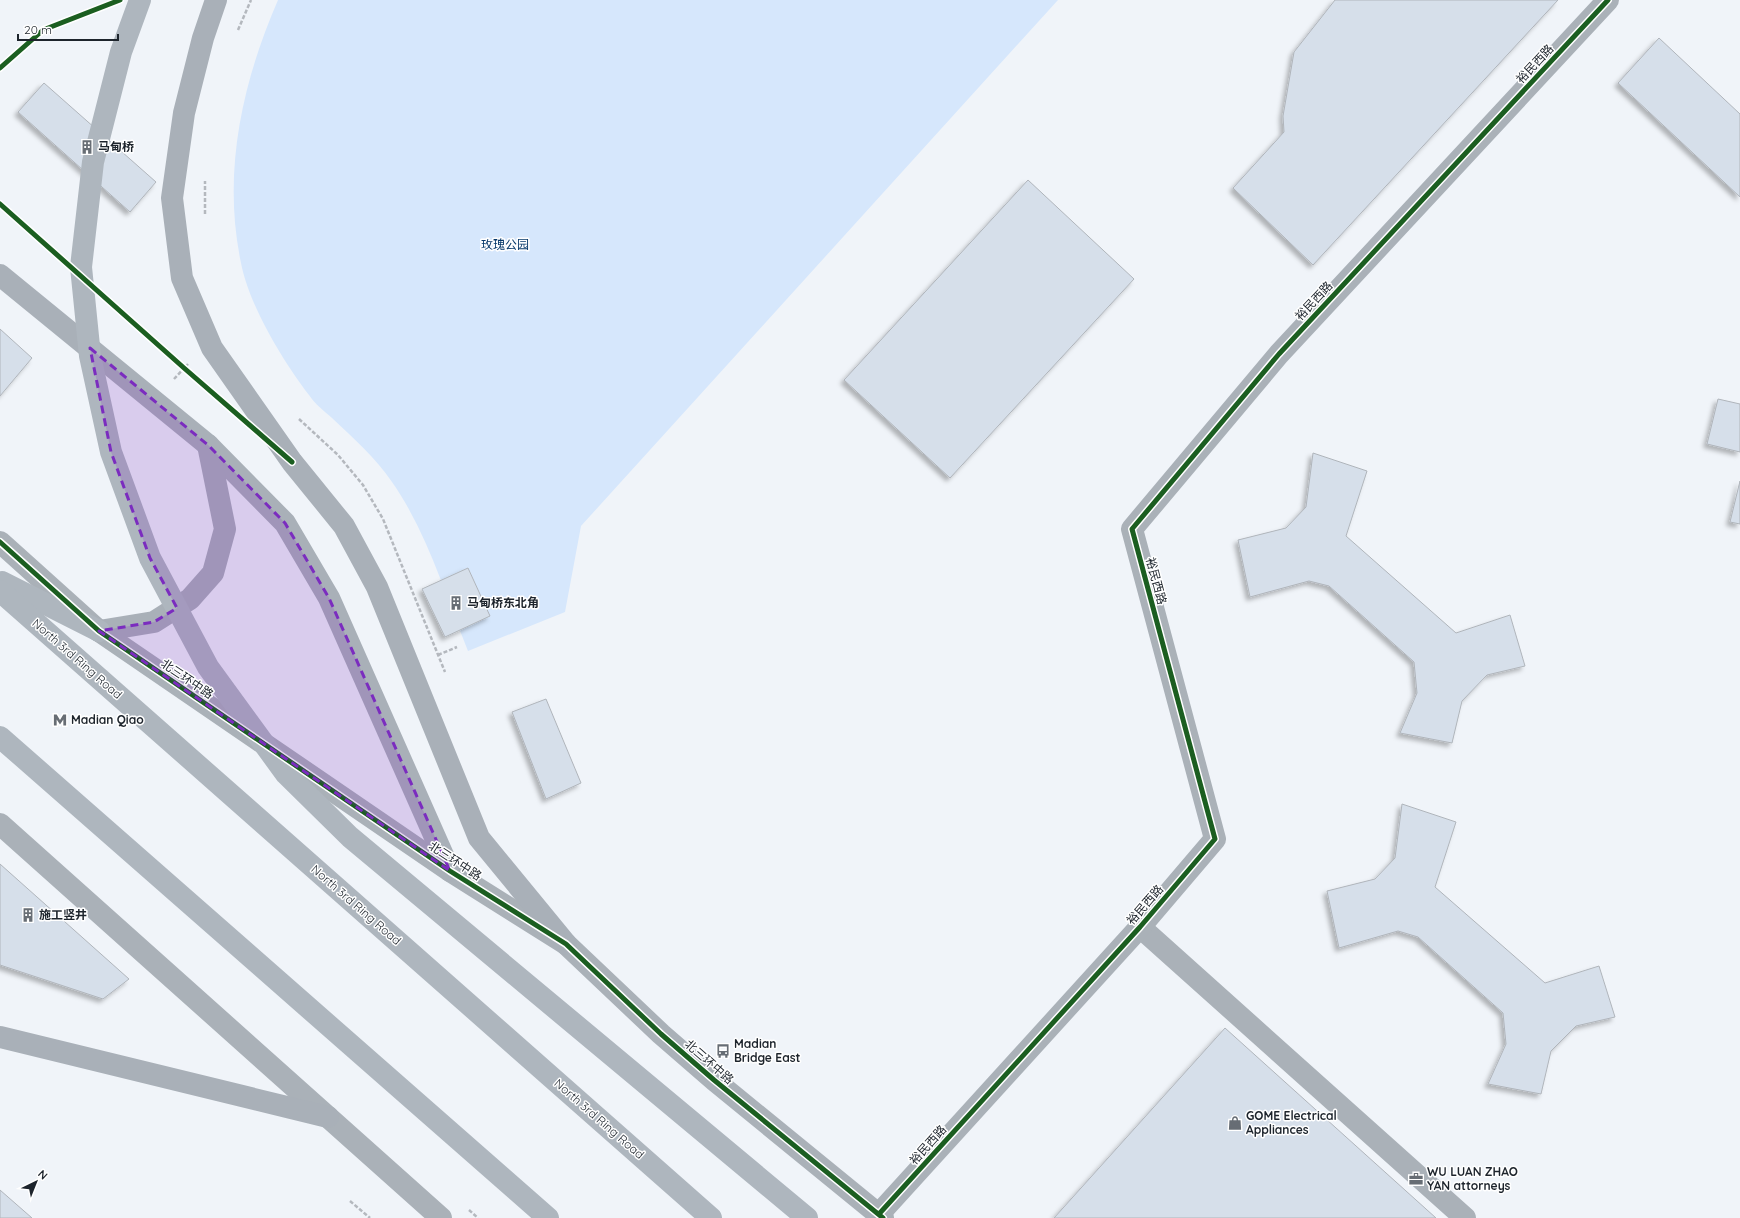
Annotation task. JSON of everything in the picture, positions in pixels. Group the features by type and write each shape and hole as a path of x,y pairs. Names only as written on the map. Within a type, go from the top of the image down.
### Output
{"highway":[{"path":"140,0 121,52 93,162 81,267 90,356 111,452 150,558 208,667 286,774 350,837 807,1218"},
{"path":"0,582 99,631"},
{"name":"North 3rd Ring Road","path":"0,591 711,1218"},
{"path":"0,737 548,1218"}],"main road":[{"path":"216,0 203,38 184,113 172,198 182,278 212,348 292,462 344,526 377,587 479,838 566,944"},
{"path":"0,275 208,445 285,523 329,598 450,871"},
{"path":"99,631 154,622 190,599 212,573 225,529 208,445"},
{"path":"0,1037 328,1117"}],"street":[{"name":"裕民西路","path":"881,1216 1140,927 1215,839 1132,529 1278,354 1608,0"},
{"name":"北三环中路","path":"0,542 99,631 450,871 566,944 656,1029 714,1080 881,1216"},
{"path":"0,824 441,1218"},
{"path":"1140,927 1465,1218"}],"path":[{"path":"238,31 251,0"},
{"path":"205,219 206,179"},
{"path":"178,363 190,374"},
{"path":"298,418 343,461 363,485 380,513 401,559 447,677"},
{"path":"438,655 457,647"},
{"path":"350,1201 370,1218"}],"highlighted area":[{"path":"90,348 208,445 285,523 329,598 450,871 99,631 154,622 177,608 150,558 111,452"}],"green space":[{"name":"玫瑰公园","path":"278,0 1058,0 581,526 565,612 468,651 425,542 404,501 386,473 372,456 311,398 268,332 251,297 245,279 236,229 234,196 235,162 245,96 265,31"}],"building":[{"path":"1335,0 1558,0 1313,265 1233,188 1284,132 1283,116 1294,52"},
{"path":"1659,38 1740,114 1740,197 1618,83"},
{"name":"马甸桥","path":"44,83 156,182 130,212 18,112"},
{"path":"1028,180 1134,279 950,478 844,380"},
{"path":"0,329 32,358 0,396"},
{"path":"1718,399 1740,404 1740,452 1707,444"},
{"path":"1313,453 1367,471 1346,536 1456,633 1510,615 1525,666 1487,675 1462,701 1452,743 1400,733 1417,693 1414,662 1329,586 1309,581 1250,597 1238,540 1286,528 1306,507"},
{"path":"1740,481 1740,524 1730,522"},
{"name":"马甸桥东北角","path":"468,568 490,616 445,637 422,589"},
{"path":"546,699 581,783 546,799 512,712"},
{"path":"1402,804 1456,822 1435,887 1545,983 1599,966 1615,1017 1576,1026 1551,1051 1541,1094 1488,1084 1506,1044 1503,1013 1418,937 1398,931 1339,948 1327,891 1375,879 1395,858"},
{"name":"施工竖井","path":"0,864 129,979 103,999 0,965"},
{"name":"GOME Electrical Appliances","path":"1225,1028 1436,1218 1054,1218"},
{"path":"0,1190 32,1218 0,1218"}],"cycle path":[{"path":"0,68 43,30 120,0"},
{"path":"879,1214 1140,927 1215,839 1132,529 1279,354 1608,0"},
{"path":"0,204 292,462"},
{"path":"0,542 99,631 450,871 566,944 661,1034 714,1080 883,1218"}],"place":[{"name":"马甸桥","path":"87,147"},
{"name":"马甸桥东北角","path":"456,603"},
{"name":"Madian Qiao","path":"60,720"},
{"name":"施工竖井","path":"28,915"},
{"name":"Madian Bridge East","path":"723,1051"},
{"name":"GOME Electrical Appliances","path":"1235,1123"},
{"name":"WU LUAN ZHAO YAN attorneys","path":"1416,1179"}]}
